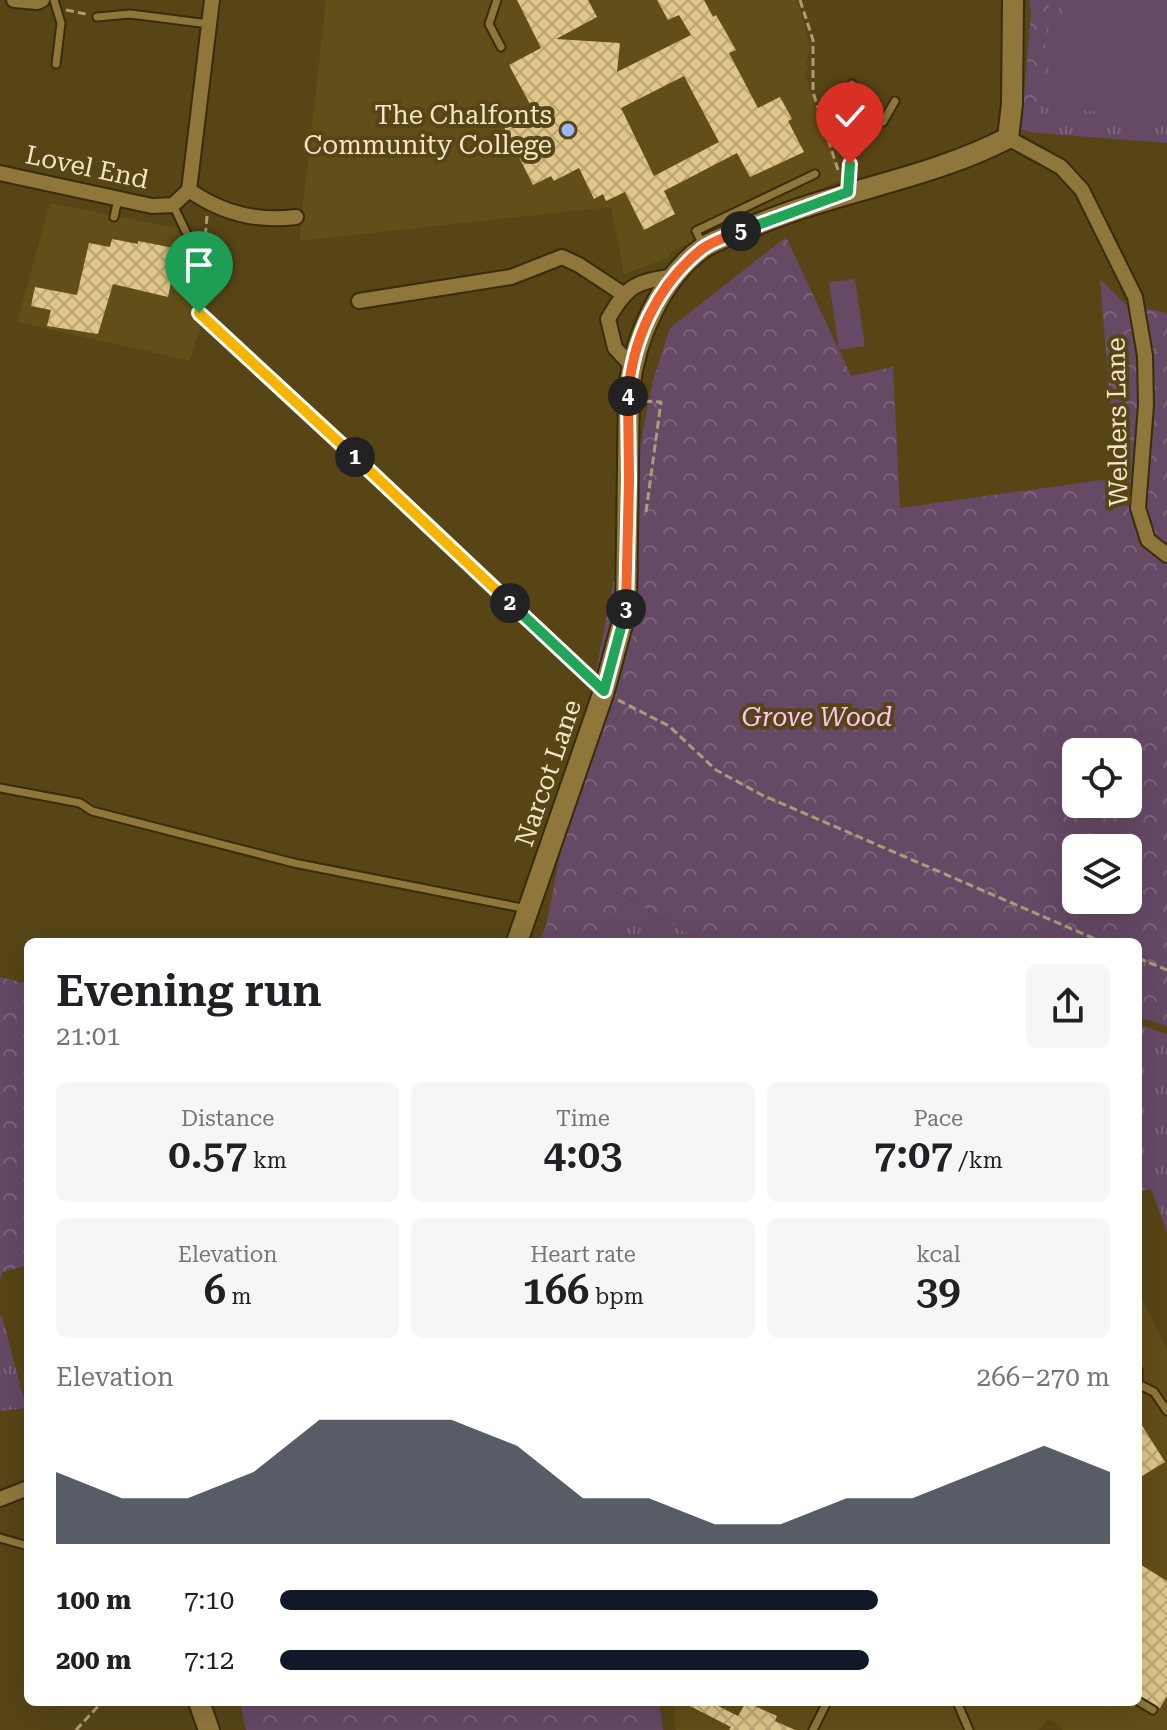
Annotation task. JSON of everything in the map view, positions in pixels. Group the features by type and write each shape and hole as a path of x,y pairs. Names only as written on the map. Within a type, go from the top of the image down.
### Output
{"street":[{"path":"14,0 42,0"},
{"path":"212,0 189,190 208,204 254,217 296,217"},
{"path":"1008,138 1012,104 1013,0"},
{"name":"Narcot Lane","path":"518,938 609,695 626,610 631,365 648,317 675,276 704,247 768,219 846,192 972,156 1008,138"},
{"name":"Welders Lane","path":"1008,138 1061,167 1082,190 1135,297 1145,356 1146,405 1138,508 1148,540 1167,555"},
{"name":"Lovel End","path":"0,173 152,206 173,205 189,190"},
{"path":"359,301 511,277 562,257 623,294"},
{"path":"631,365 615,348 608,319 623,294 645,281 675,276"},
{"path":"0,1499 24,1490"},
{"path":"200,1706 209,1730"}],"lane":[{"path":"497,0 489,24 501,47"},
{"path":"55,4 61,23 56,64"},
{"path":"97,17 130,14 209,24"},
{"path":"846,192 859,111 852,84"},
{"path":"858,125 883,122 895,101"},
{"path":"704,247 696,231 815,174"},
{"path":"114,217 118,199"},
{"path":"173,205 187,234"},
{"path":"1,788 80,803 92,811 294,863 529,910"},
{"path":"1142,1384 1154,1392 1167,1411"},
{"path":"0,1538 24,1545"},
{"path":"1142,1703 1153,1710"},
{"path":"813,1730 825,1706"},
{"path":"959,1706 969,1730"}],"path":[{"path":"800,0 813,40 813,92 846,192"},
{"path":"55,4 97,17"},
{"path":"208,204 199,313 609,695 669,726 716,770 762,795 1093,938"},
{"path":"1142,960 1167,970"},
{"path":"76,1730 98,1706"}],"shaded area":[{"name":"The Chalfonts Community College","path":"326,0 797,0 811,47 806,64 809,70 804,73 843,179 762,217 673,250 668,258 624,274 611,207 299,241"},
{"path":"50,203 207,234 199,313 203,317 190,361 17,322"},
{"path":"1142,1298 1167,1349 1167,1730 1063,1730 1050,1718 1039,1730 676,1730 673,1706 1142,1706"}],"green space":[{"path":"1029,0 1048,0 1049,5 1038,133 1021,130 1031,14"},
{"path":"1048,0 1167,0 1167,143 1038,133"},
{"path":"1064,0 1167,0 1167,122 1049,105"},
{"name":"Grove Wood","path":"786,237 851,376 893,367 900,508 1116,478 1100,279 1125,304 1167,313 1167,1026 1142,1018 1142,938 696,938 615,891 615,938 540,938 546,926 653,380 670,328"},
{"path":"855,279 865,346 839,350 829,282"},
{"path":"614,891 696,938 595,938"},
{"path":"0,977 24,983 24,1266 3,1272 0,1280"},
{"path":"1142,1025 1167,1034 1167,1232 1151,1189 1142,1191"},
{"path":"0,1316 2,1316 24,1408 0,1411"},
{"path":"241,1706 660,1706 663,1730 246,1730"}],"building":[{"path":"517,0 588,0 597,17 556,39 620,43 617,72 691,35 679,15 668,20 657,0 704,0 736,50 729,53 758,108 780,97 804,152 750,177 737,153 664,191 675,214 644,230 625,192 606,201 603,194 594,199 579,168 554,181 551,176 533,185 503,125 531,106 509,65 541,48","holes":["684,76 719,142 654,176 621,108"]},
{"path":"112,239 184,250 180,269 174,268 168,297 113,284 98,334 47,326 51,310 31,306 35,287 77,295 89,243 110,247"},
{"path":"1142,1425 1165,1462 1142,1476"},
{"path":"1142,1565 1167,1581 1167,1696 1160,1708 1142,1697"},
{"path":"690,1706 718,1706 738,1716 744,1706 755,1706 777,1716 775,1721 795,1730 729,1730 731,1727"}],"place":[{"name":"The Chalfonts Community College","path":"568,130"}],"route":[{"path":"199,313 604,691 626,610 628,400 631,365 648,317 675,276 704,247 768,219 848,192 850,164"}]}
